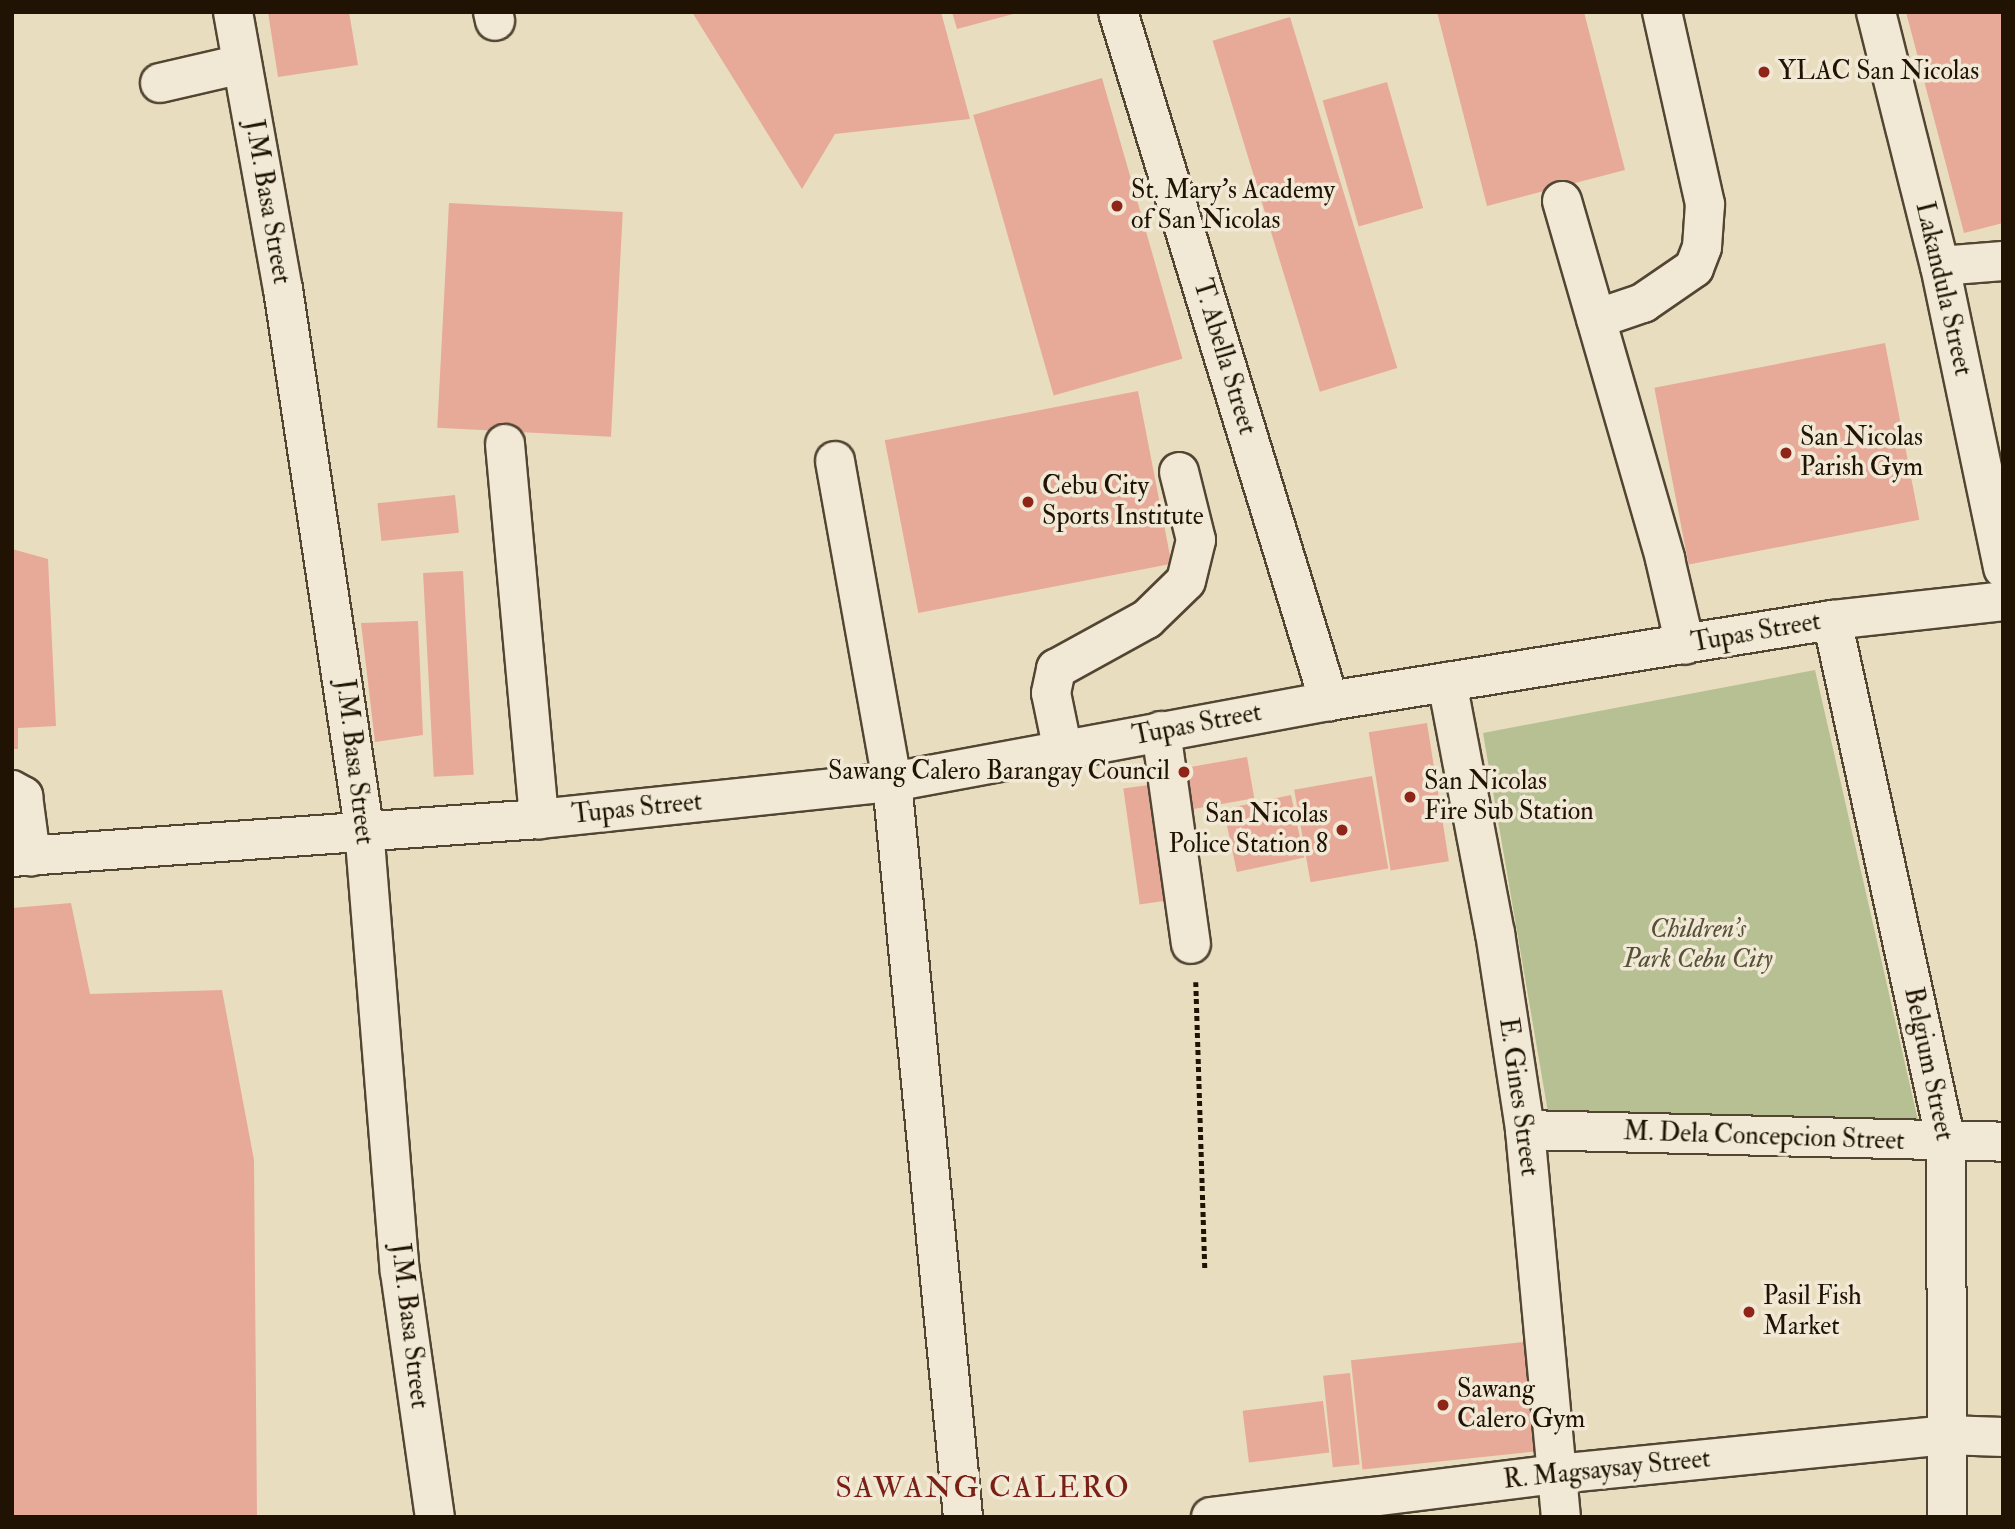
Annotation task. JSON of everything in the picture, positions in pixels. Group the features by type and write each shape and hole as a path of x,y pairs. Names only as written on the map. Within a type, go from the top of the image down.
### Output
{"street":[{"name":"J.M. Basa Street","path":"233,12 283,289 364,828 400,1272 435,1517"},
{"name":"T. Abella Street","path":"1118,12 1329,701"},
{"path":"1596,319 1643,303 1694,268 1702,247 1706,204 1662,12"},
{"name":"Lakandula Street","path":"1876,12 1940,266 2003,568"},
{"path":"160,83 242,64"},
{"path":"1562,201 1685,645"},
{"path":"1940,266 2003,261"},
{"path":"505,444 539,819"},
{"path":"835,461 892,782 963,1517"},
{"path":"1063,751 1051,693 1056,669 1147,619 1186,581 1196,540 1179,472"},
{"name":"Tupas Street","path":"22,856 160,849 364,828 539,819 892,782 1329,701 1832,620 2003,601"},
{"name":"Belgium Street","path":"1832,620 1946,1142 1947,1517"},
{"name":"E. Gines Street","path":"1447,682 1495,933 1525,1130 1561,1517"},
{"path":"1161,732 1191,944"},
{"path":"12,790 23,796 22,856"},
{"name":"M. Dela Concepcion Street","path":"1525,1130 2003,1142"},
{"name":"R. Magsaysay Street","path":"1211,1517 1557,1474 1946,1435 2003,1437"}],"path":[{"path":"1191,944 1196,985 1205,1268"}],"green space":[{"name":"Children's Park Cebu City","path":"1815,670 1919,1125 1549,1118 1483,733"}],"building":[{"path":"268,12 349,12 358,65 278,77"},
{"path":"692,12 941,12 970,119 835,134 802,189"},
{"path":"952,12 1017,12 1017,13 957,29"},
{"path":"1437,12 1584,12 1625,170 1487,206"},
{"path":"1906,12 2001,12 2003,223 1964,233"},
{"path":"1290,17 1397,368 1320,392 1213,41"},
{"path":"1102,78 1182,359 1054,396 973,115"},
{"path":"1387,82 1423,208 1359,226 1323,100"},
{"path":"449,203 623,212 611,437 437,428"},
{"name":"San Nicolas Parish Gym","path":"1885,343 1919,520 1689,565 1654,388"},
{"name":"Cebu City Sports Institute","path":"1138,391 1172,564 918,613 885,440"},
{"path":"455,495 459,533 381,541 377,503"},
{"path":"12,549 48,559 56,726 18,728 18,749 12,749"},
{"path":"463,571 474,775 434,777 423,573"},
{"path":"418,621 423,735 375,742 361,623"},
{"name":"San Nicolas Fire Sub Station","path":"1427,723 1449,861 1391,871 1369,732"},
{"path":"1247,757 1254,798 1186,810 1179,769"},
{"name":"San Nicolas Police Station 8","path":"1372,776 1388,869 1311,882 1294,790"},
{"path":"1156,784 1172,900 1140,904 1123,789"},
{"path":"1291,795 1304,858 1237,872 1224,809"},
{"path":"71,903 90,994 222,990 254,1160 257,1517 12,1517 12,908"},
{"name":"Sawang Calero Gym","path":"1524,1342 1535,1451 1362,1470 1351,1360"},
{"path":"1350,1373 1360,1464 1333,1467 1323,1376"},
{"path":"1323,1401 1329,1453 1249,1462 1243,1411"}],"place":[{"name":"YLAC San Nicolas","path":"1764,72"},
{"name":"St. Mary’s Academy of San Nicolas","path":"1117,206"},
{"name":"San Nicolas Parish Gym","path":"1786,453"},
{"name":"Cebu City Sports Institute","path":"1028,502"},
{"name":"Sawang Calero Barangay Council","path":"1184,772"},
{"name":"San Nicolas Fire Sub Station","path":"1410,797"},
{"name":"San Nicolas Police Station 8","path":"1342,830"},
{"name":"Pasil Fish Market","path":"1749,1312"},
{"name":"Sawang Calero Gym","path":"1443,1405"}],"district":[{"name":"SAWANG CALERO","path":"983,1488"}]}
